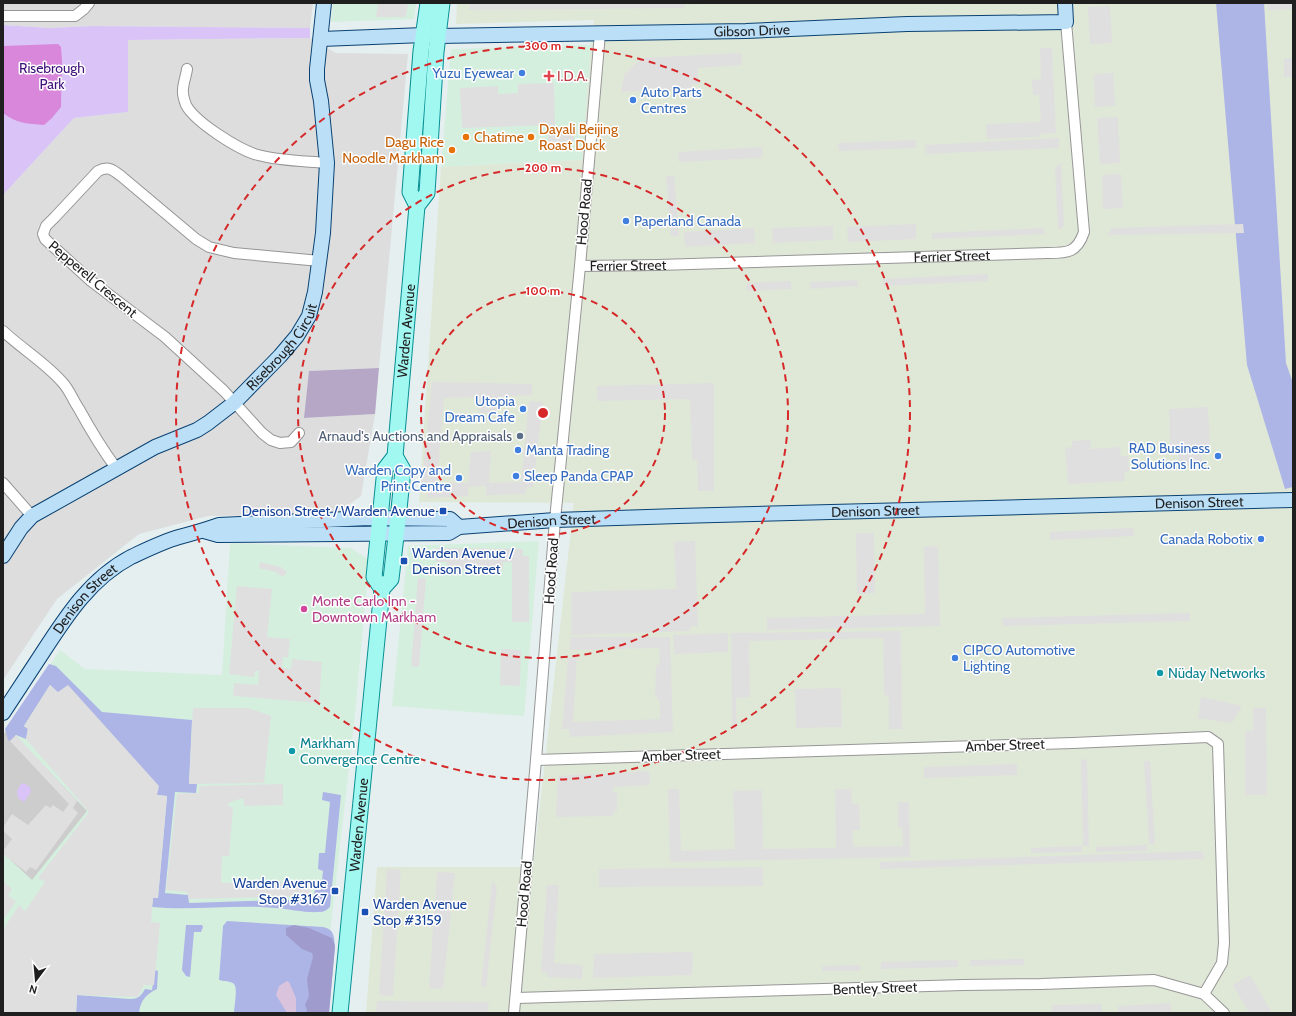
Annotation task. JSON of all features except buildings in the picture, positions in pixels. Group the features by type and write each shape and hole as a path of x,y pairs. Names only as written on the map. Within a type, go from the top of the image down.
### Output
{"main road":[{"name":"Warden Avenue","path":"428,3 431,35"},
{"name":"Warden Avenue","path":"382,589 374,577 386,469 394,456 417,206 410,192 421,51 431,35 442,3"},
{"name":"Warden Avenue","path":"340,1013 382,589 391,579 403,470 394,456"}],"street":[{"path":"3,16 75,16 89,3"},
{"name":"Risebrough Circuit","path":"3,556 21,528 32,516 155,446 197,430 234,403 280,356 297,336 310,316 315,292 323,233 327,163 321,101 317,80 324,3"},
{"name":"Ferrier Street","path":"580,266 658,265 1048,253 1070,251 1080,243 1084,232 1065,3"},
{"name":"Gibson Drive","path":"321,39 431,35 746,31 907,24 1066,22"},
{"name":"Hood Road","path":"514,1013 536,760 554,520 580,266 600,33"},
{"path":"187,69 182,92 186,105 206,125 221,136 255,155 327,163"},
{"name":"Pepperell Crescent","path":"234,403 224,391 165,337 91,281 45,239 43,234 46,226 98,171 104,168 110,169 121,176 196,239 209,247 234,253 320,260"},
{"path":"3,331 62,382 71,394 106,455 116,468"},
{"path":"234,403 262,433 271,440 280,443 291,442 299,433"},
{"path":"3,484 32,516"},
{"name":"Denison Street","path":"3,713 62,623 84,595 99,580 130,558 155,546 178,537 204,531 219,525 397,526 449,533 459,527 554,520 1293,500"},
{"name":"Denison Street","path":"204,531 218,535 276,533 379,526"},
{"name":"Amber Street","path":"536,760 1073,743 1208,737 1218,744 1224,944 1222,963 1204,994"},
{"name":"Bentley Street","path":"516,998 1154,980 1204,994 1224,1013"}],"shaded area":[{"path":"3,3 313,3 310,28 92,26 50,28 3,25"},
{"path":"333,3 416,3 414,19 331,22"},
{"path":"378,3 408,3 406,17 376,17"},
{"path":"457,3 1293,3 1293,1013 366,1013 377,867 533,867 574,503 419,502 441,167 582,160 594,20 456,24"},
{"path":"470,3 700,3 700,5 685,4 685,8 469,10"},
{"path":"1216,3 1264,3 1286,363 1293,383 1293,487 1285,489 1247,365"},
{"path":"1267,3 1293,3 1293,9 1268,10"},
{"path":"1110,6 1112,43 1090,44 1088,7"},
{"path":"310,38 336,53 408,54 379,368 309,371 305,418 375,414 361,496 336,514 208,516 139,534 57,599 3,680 3,195 74,118 128,112 128,40"},
{"path":"591,45 582,160 441,167 451,49"},
{"path":"1040,48 1052,48 1056,133 1039,134 1039,137 987,139 986,124 1041,122 1039,95 1033,95 1032,80 1041,79"},
{"path":"741,53 742,65 698,68 698,84 692,84 692,89 621,92 624,75 642,58"},
{"path":"1293,58 1293,77 1284,77 1284,59"},
{"path":"1113,73 1115,106 1095,107 1094,74"},
{"path":"554,83 555,128 573,127 574,141 557,142 556,146 549,147 548,131 553,131 552,125 462,128 460,88 498,86 498,94 518,93 518,84"},
{"path":"1118,117 1120,163 1100,164 1097,118"},
{"path":"1059,138 1059,148 926,154 925,145"},
{"path":"916,140 916,148 839,151 838,143"},
{"path":"762,147 762,158 679,162 678,152"},
{"path":"1061,163 1064,226 1058,230 1055,168"},
{"path":"1121,174 1123,208 1103,209 1102,175"},
{"path":"674,175 679,236 671,236 666,176"},
{"path":"916,224 916,239 848,242 847,227"},
{"path":"1243,224 1244,233 1107,235 1112,228"},
{"path":"833,226 833,240 773,243 772,228"},
{"path":"754,228 755,243 685,247 684,232"},
{"path":"1044,228 1045,234 932,239 932,233"},
{"path":"988,274 988,281 883,286 883,279"},
{"path":"857,280 858,286 811,289 810,282"},
{"path":"791,281 791,289 747,291 747,283"},
{"path":"379,368 375,414 304,418 309,371"},
{"path":"432,382 532,384 532,395 497,397 496,413 479,413 478,397 444,398 437,483 468,483 471,452 491,451 489,483 521,482 529,401 543,402 533,487 527,487 525,494 486,495 486,486 468,487 468,496 428,498 428,491 421,491"},
{"path":"714,383 714,491 698,491 697,460 692,461 690,399 597,401 597,386"},
{"path":"1208,407 1210,445 1202,446 1202,465 1179,466 1178,446 1170,446 1169,409"},
{"path":"1090,440 1091,449 1120,447 1121,456 1128,456 1129,471 1124,472 1125,481 1068,484 1065,448 1072,447 1072,441"},
{"path":"1133,528 1134,536 1050,540 1050,532"},
{"path":"856,533 874,533 875,593 857,594"},
{"path":"539,541 524,716 392,706 408,546"},
{"path":"695,541 698,626 690,627 690,631 571,635 571,592 676,589 674,542"},
{"path":"230,543 351,548 369,560 355,714 321,1013 3,1013 3,853 8,728 60,650 85,669 222,675"},
{"path":"938,546 940,626 767,630 767,618 925,614 924,547"},
{"path":"436,548 523,549 523,556 529,556 529,622 512,622 512,562 503,562 503,570 447,569 447,562 436,562"},
{"path":"260,562 281,567 287,572 283,577 276,572 259,568"},
{"path":"418,578 426,579 419,667 411,666"},
{"path":"237,586 272,589 267,637 290,639 288,657 283,657 282,668 291,669 292,659 322,662 319,703 233,696 234,683 258,685 259,671 255,671 254,677 229,674"},
{"path":"1190,613 1190,621 1003,626 1002,618"},
{"path":"901,631 902,729 889,729 889,699 884,693 883,638 749,641 750,697 736,698 737,730 732,729 731,633"},
{"path":"728,633 728,652 674,654 673,635"},
{"path":"570,637 670,637 673,732 570,737 569,729 562,729 568,658 577,657 573,722 660,719 660,701 655,695 656,667 660,661 659,648 570,650"},
{"path":"501,649 521,650 520,686 500,685"},
{"path":"49,664 56,666 102,712 192,720 189,784 197,784 196,793 175,792 165,893 188,895 189,903 313,899 315,890 321,890 323,871 318,869 319,853 325,853 330,802 322,800 323,792 341,795 330,907 321,912 314,912 261,907 152,907 153,897 158,897 167,796 156,795 50,685 24,726 28,729 26,739 16,735 10,741 8,740 5,729"},
{"path":"50,685 58,692 68,685 159,786 157,795 167,796 158,898 153,898 151,922 160,923 154,985 144,985 138,997 77,995 76,1013 3,1013 3,930 19,905 25,911 45,882 38,878 89,812 26,739 28,729 24,726"},
{"path":"841,688 842,727 796,728 795,689"},
{"path":"1201,697 1242,706 1232,723 1198,718"},
{"path":"193,708 248,708 271,716 264,783 189,784"},
{"path":"1253,708 1266,708 1267,795 1245,795 1245,731 1253,731"},
{"path":"8,728 87,811 32,880 3,853 3,735"},
{"path":"16,735 77,801 73,808 78,813 36,870 30,867 26,872 3,854 3,851 12,839 3,831 3,827 12,814 28,825 46,805 50,808 53,805 63,812 69,804 10,741"},
{"path":"1087,759 1089,846 1083,846 1081,760"},
{"path":"1144,761 1150,761 1155,844 1149,844"},
{"path":"1017,764 1017,775 924,778 924,767"},
{"path":"649,771 650,785 613,787 613,792 617,792 617,811 613,811 613,816 556,817 558,776"},
{"path":"283,784 283,805 244,806 244,798 228,804 229,807 233,807 229,856 222,856 221,883 312,881 311,896 189,899 187,892 166,890 177,794 199,793 199,786"},
{"path":"668,789 679,789 681,851 735,849 733,791 762,790 763,849 836,848 835,789 851,789 852,804 859,804 860,830 853,830 853,847 903,846 902,827 898,827 898,802 909,802 910,857 670,862"},
{"path":"1147,845 1147,851 1096,852 1096,847"},
{"path":"1082,846 1082,852 1031,853 1031,848"},
{"path":"1203,851 1204,859 880,869 880,862"},
{"path":"763,867 763,886 599,887 599,869"},
{"path":"387,869 401,870 393,996 379,995"},
{"path":"437,872 455,873 443,989 429,988"},
{"path":"3,881 12,889 8,896 16,901 3,920"},
{"path":"492,881 497,886 486,988 481,986"},
{"path":"547,885 559,885 554,963 583,965 582,979 547,977 547,973 541,972"},
{"path":"227,921 323,927 329,929 334,936 335,946 329,1013 234,1013 236,993 235,986 231,982 219,980 223,926"},
{"path":"186,925 202,925 203,927 201,932 194,932 190,977 186,976 182,970"},
{"path":"294,925 309,928 332,938 335,946 329,1013 306,1013 307,1010 305,1005 309,996 307,979 313,957 312,953 302,949 286,935 286,928"},
{"path":"693,952 692,975 593,978 594,954"},
{"path":"1024,959 1024,965 970,966 970,960"},
{"path":"958,960 958,967 881,969 881,962"},
{"path":"860,965 860,971 822,971 822,966"},
{"path":"155,970 158,971 157,989 144,998 139,1013 76,1013 77,995 133,999 139,997 145,989 152,990"},
{"path":"1250,975 1272,1013 1249,1013 1233,985"},
{"path":"287,981 289,982 296,998 296,1013 287,1013 276,995 279,986"},
{"path":"377,1001 489,1002 487,1013 376,1013"},
{"path":"1171,1003 1171,1013 1118,1013 1118,1006"},
{"path":"1101,1004 1102,1013 1052,1013 1052,1005"}],"green space":[{"name":"Risebrough Park","path":"3,25 50,28 92,26 310,28 310,38 128,40 128,112 74,118 3,195"},
{"path":"58,44 61,47 62,60 61,107 44,125 17,121 3,113 3,46"},
{"path":"24,783 30,787 31,792 24,802 18,798 17,791 20,785"}],"place":[{"name":"Yuzu Eyewear","path":"522,73"},
{"name":"I.D.A.","path":"549,76"},
{"name":"Auto Parts Centres","path":"633,100"},
{"name":"Chatime","path":"466,137"},
{"name":"Dayali Beijing Roast Duck","path":"531,137"},
{"name":"Dagu Rice Noodle Markham","path":"452,150"},
{"name":"Paperland Canada","path":"626,221"},
{"name":"Utopia Dream Cafe","path":"523,409"},
{"name":"Arnaud's Auctions and Appraisals","path":"520,436"},
{"name":"Manta Trading","path":"518,450"},
{"name":"RAD Business Solutions Inc.","path":"1218,456"},
{"name":"Sleep Panda CPAP","path":"516,476"},
{"name":"Warden Copy and Print Centre","path":"459,478"},
{"name":"Denison Street / Warden Avenue","path":"443,511"},
{"name":"Canada Robotix","path":"1261,539"},
{"name":"Warden Avenue / Denison Street","path":"404,561"},
{"name":"Monte Carlo Inn - Downtown Markham","path":"304,609"},
{"name":"CIPCO Automotive Lighting","path":"955,658"},
{"name":"Nüday Networks","path":"1160,673"},
{"name":"Markham Convergence Centre","path":"292,751"},
{"name":"Warden Avenue Stop #3167","path":"335,891"},
{"name":"Warden Avenue Stop #3159","path":"365,912"}]}
